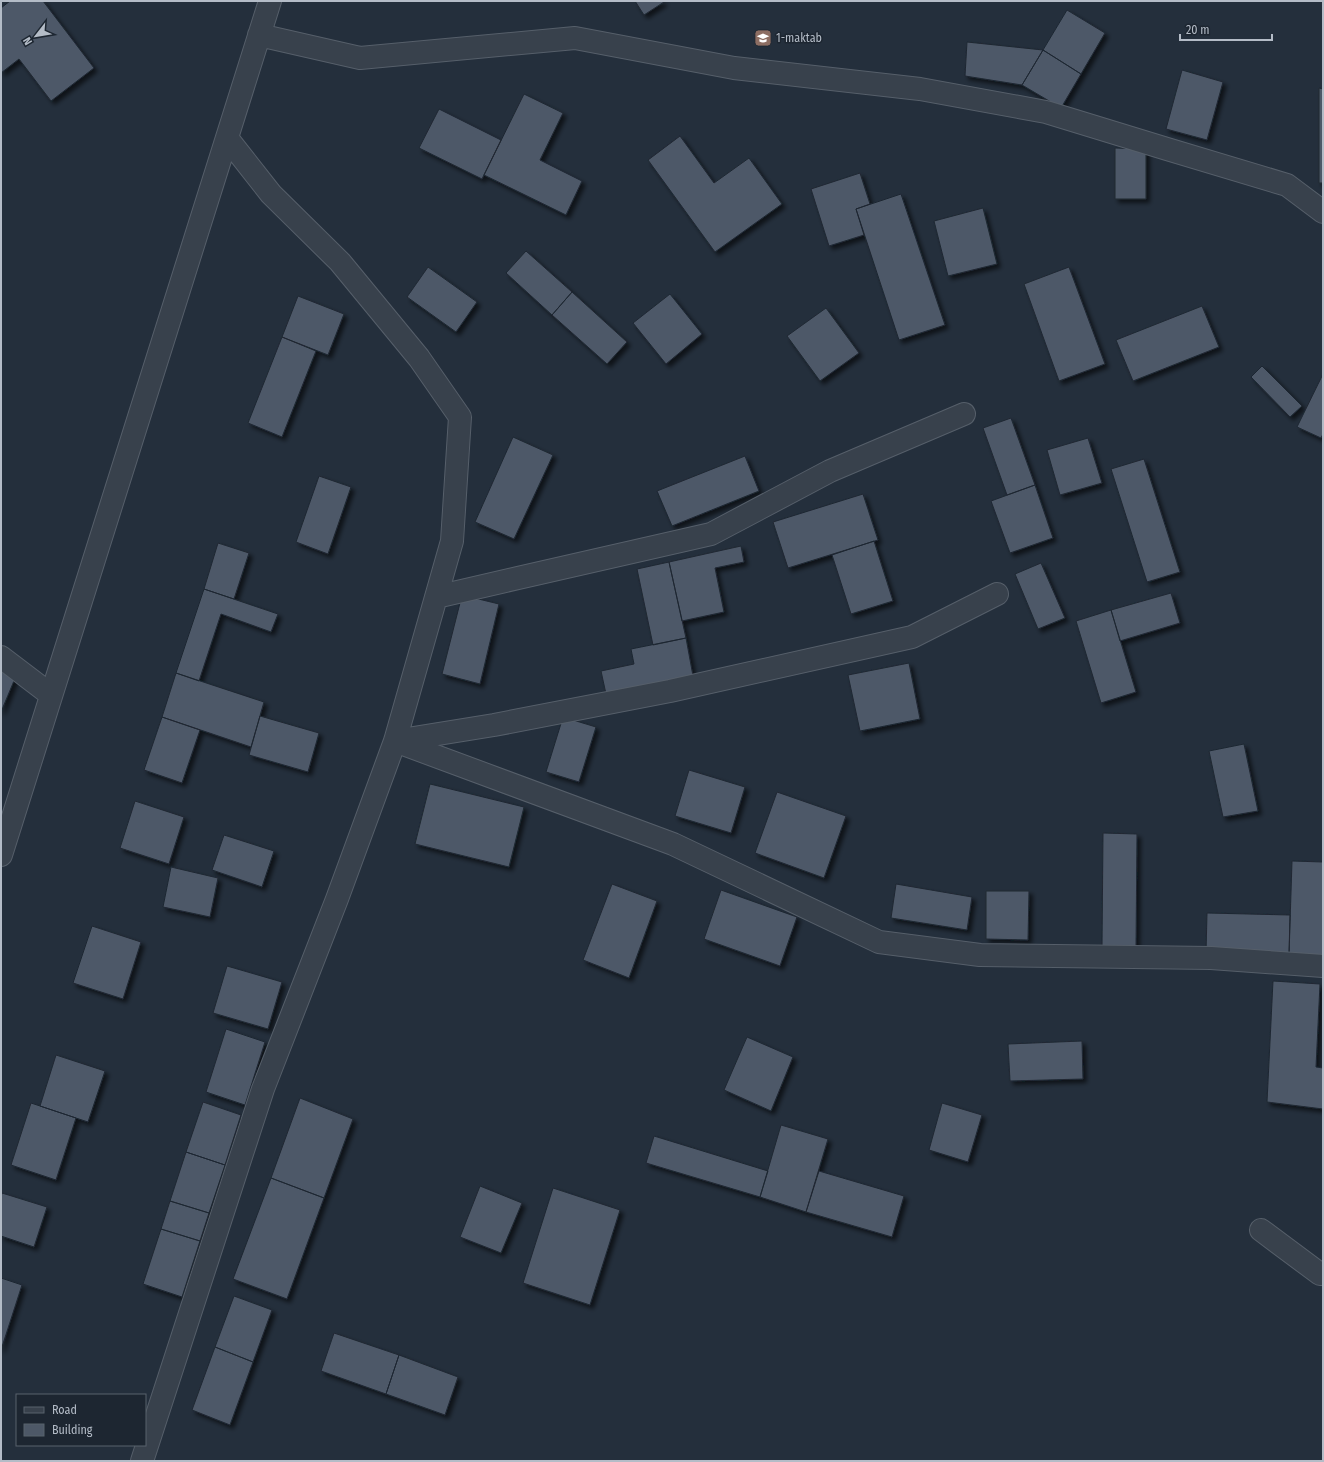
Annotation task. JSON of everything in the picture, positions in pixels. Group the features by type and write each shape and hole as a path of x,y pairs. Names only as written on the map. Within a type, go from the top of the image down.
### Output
{"street":[{"path":"1,854 270,1"},
{"path":"259,36 360,58 575,38 734,68 920,89 1046,112 1287,185 1323,212"},
{"path":"142,1461 263,1089 337,900 395,741 452,541 460,417 419,358 340,262 271,194 227,138"},
{"path":"436,597 711,534 830,471 964,414"},
{"path":"395,741 494,725 670,691 798,664 912,637 997,594"},
{"path":"1,657 52,695"},
{"path":"395,741 673,844 879,942 980,955 1212,958 1323,966"},
{"path":"1260,1230 1320,1274 1323,1274"}],"building":[{"path":"10,1 43,1 94,68 51,101 19,59 1,73 1,8"},
{"path":"635,1 663,1 664,2 644,15"},
{"path":"1067,10 1105,33 1081,74 1043,50"},
{"path":"967,42 1043,50 1022,85 965,76"},
{"path":"1043,50 1081,74 1061,108 1022,85"},
{"path":"1182,70 1223,82 1207,140 1166,129"},
{"path":"1319,88 1323,89 1323,183 1319,183"},
{"path":"524,94 563,113 540,160 582,181 566,215 484,175"},
{"path":"439,109 501,140 482,179 419,148"},
{"path":"680,136 714,183 749,158 782,204 715,252 648,160"},
{"path":"1115,148 1146,149 1146,199 1115,199"},
{"path":"860,173 870,204 856,209 864,235 829,246 811,189"},
{"path":"901,194 945,325 899,340 856,209"},
{"path":"983,208 997,264 948,276 934,221"},
{"path":"526,251 572,292 552,315 506,273"},
{"path":"428,267 477,302 456,332 407,297"},
{"path":"1069,267 1105,364 1059,381 1024,284"},
{"path":"572,292 627,342 607,364 552,315"},
{"path":"670,294 702,334 666,364 633,323"},
{"path":"298,296 344,314 328,355 282,337"},
{"path":"1202,306 1219,347 1133,381 1116,340"},
{"path":"826,308 859,353 820,381 787,336"},
{"path":"282,337 316,351 282,437 248,423"},
{"path":"1262,366 1302,406 1290,417 1251,377"},
{"path":"1323,374 1323,434 1321,438 1297,427"},
{"path":"1011,418 1035,485 1007,495 983,428"},
{"path":"513,437 553,455 514,539 475,522"},
{"path":"1088,438 1102,483 1060,495 1047,450"},
{"path":"745,456 759,491 672,526 657,491"},
{"path":"1144,459 1180,572 1147,582 1111,469"},
{"path":"319,476 351,487 328,554 296,542"},
{"path":"1035,485 1053,538 1010,553 991,501"},
{"path":"863,494 878,540 788,568 773,522"},
{"path":"874,541 893,601 851,614 832,555"},
{"path":"218,543 249,553 234,599 204,589"},
{"path":"741,546 744,562 715,568 724,612 682,621 669,562"},
{"path":"669,562 686,638 653,645 637,569"},
{"path":"1041,563 1065,618 1038,629 1015,574"},
{"path":"204,589 278,614 271,632 221,614 199,681 176,673"},
{"path":"1171,593 1180,623 1120,641 1111,610"},
{"path":"462,595 499,604 480,684 442,674"},
{"path":"1111,610 1136,692 1101,703 1076,621"},
{"path":"686,638 693,676 606,694 601,671 634,664 631,649"},
{"path":"909,663 920,719 860,731 848,675"},
{"path":"1,670 16,676 1,712"},
{"path":"176,673 264,702 251,747 162,717"},
{"path":"260,716 319,733 308,772 249,755"},
{"path":"162,717 200,730 182,783 144,770"},
{"path":"563,717 596,727 579,782 546,772"},
{"path":"1244,744 1258,811 1223,817 1209,751"},
{"path":"689,770 745,787 731,833 675,816"},
{"path":"430,784 524,807 509,867 415,844"},
{"path":"777,792 846,816 824,878 755,853"},
{"path":"135,801 184,817 169,864 120,848"},
{"path":"1103,833 1137,834 1136,947 1102,946"},
{"path":"224,835 274,851 262,887 212,870"},
{"path":"1292,861 1323,862 1323,956 1289,955"},
{"path":"171,867 218,878 210,917 163,907"},
{"path":"612,884 657,901 629,978 583,960"},
{"path":"896,884 972,897 967,930 891,918"},
{"path":"721,890 797,917 780,966 704,939"},
{"path":"986,891 1029,891 1028,940 986,939"},
{"path":"1207,913 1290,915 1289,955 1206,953"},
{"path":"92,926 141,942 123,999 73,983"},
{"path":"227,966 282,982 268,1029 213,1013"},
{"path":"1273,981 1320,984 1316,1067 1323,1068 1323,1109 1267,1102"},
{"path":"226,1029 265,1042 245,1105 206,1092"},
{"path":"747,1037 793,1057 771,1111 724,1090"},
{"path":"1082,1041 1083,1079 1010,1081 1008,1044"},
{"path":"56,1055 105,1071 88,1122 40,1106"},
{"path":"300,1098 353,1119 324,1198 271,1178"},
{"path":"203,1102 241,1115 225,1165 186,1152"},
{"path":"31,1103 76,1118 56,1180 11,1165"},
{"path":"942,1103 982,1115 968,1162 929,1150"},
{"path":"781,1125 828,1139 806,1212 760,1197"},
{"path":"654,1136 768,1171 760,1197 646,1163"},
{"path":"186,1152 225,1165 209,1213 170,1201"},
{"path":"819,1171 904,1196 892,1237 806,1212"},
{"path":"271,1178 324,1198 287,1299 233,1279"},
{"path":"480,1186 522,1203 501,1253 460,1237"},
{"path":"553,1188 620,1210 590,1305 523,1283"},
{"path":"2,1193 47,1207 34,1247 1,1236"},
{"path":"170,1201 209,1213 200,1241 161,1229"},
{"path":"161,1229 200,1241 182,1297 143,1284"},
{"path":"1,1278 22,1285 1,1350"},
{"path":"234,1296 272,1310 253,1362 215,1347"},
{"path":"334,1333 399,1355 386,1394 321,1371"},
{"path":"215,1347 253,1362 230,1425 192,1410"},
{"path":"399,1355 458,1377 445,1415 386,1394"}],"place":[{"name":"1-maktab","path":"763,38"}]}
